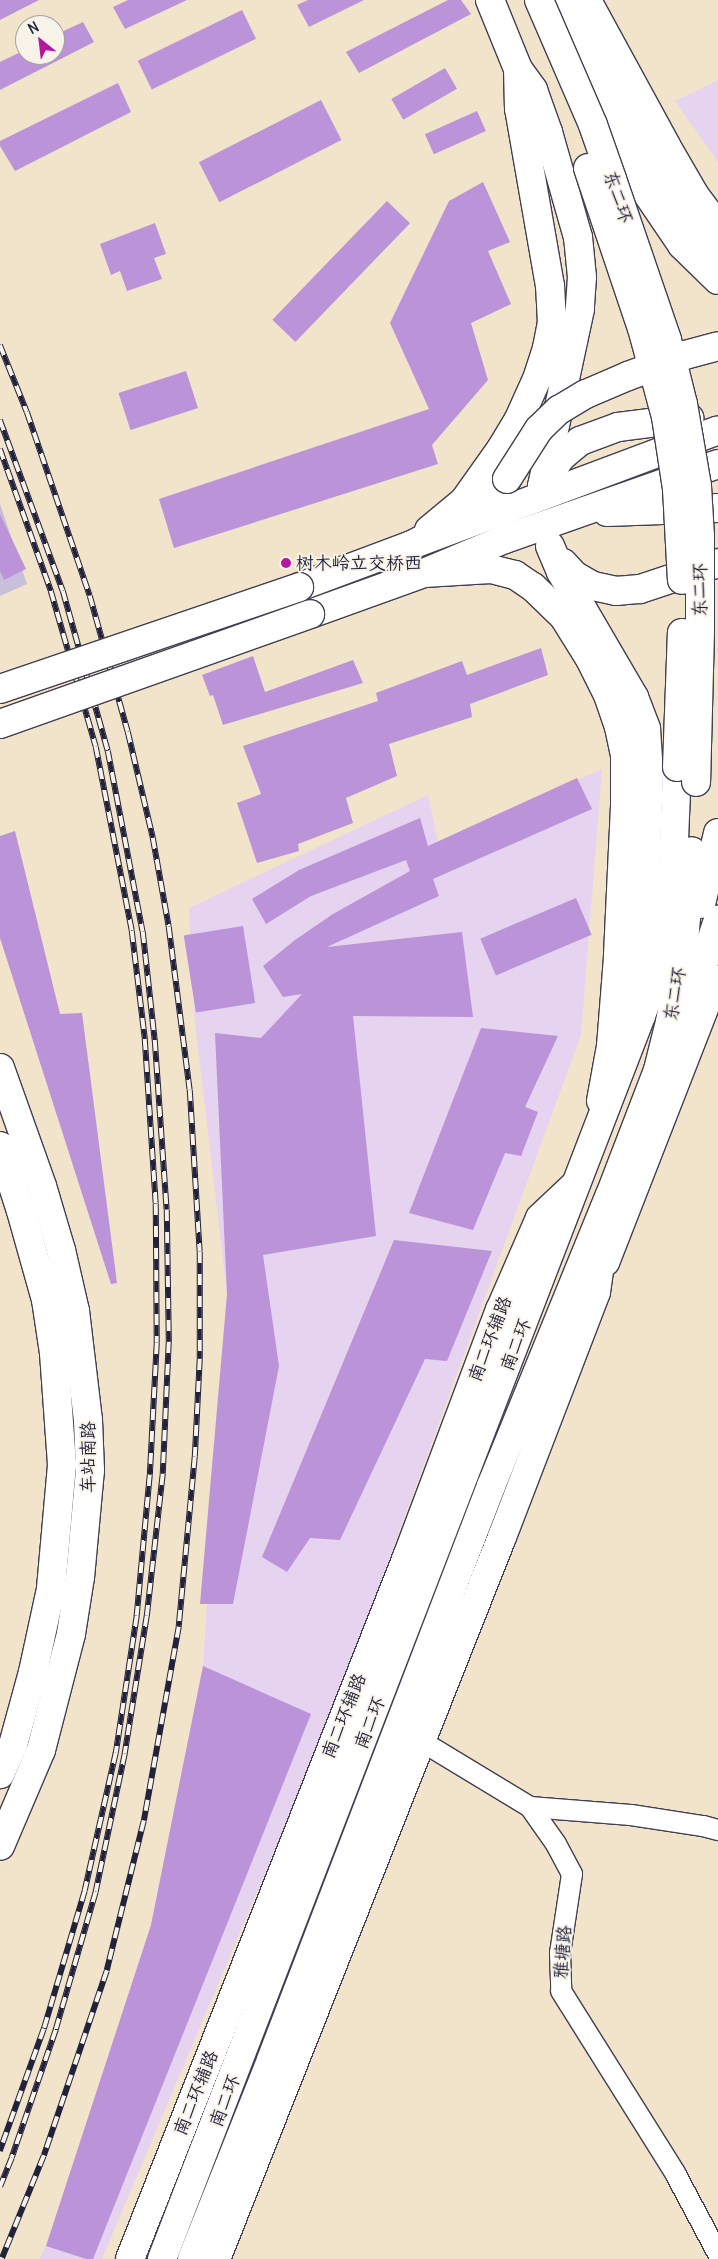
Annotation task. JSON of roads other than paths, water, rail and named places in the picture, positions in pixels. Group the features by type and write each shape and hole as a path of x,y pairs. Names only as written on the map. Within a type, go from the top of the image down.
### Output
{"main road":[{"path":"490,0 518,69 533,90 548,132 578,237 582,277 580,309 542,486 561,457 580,441 618,427 718,415"},
{"name":"东二环","path":"520,0 574,127 642,328 666,417 677,489 682,613 673,864 666,929 657,970 622,1066 574,1186"},
{"name":"东二环","path":"540,0 593,125 666,340 684,404 696,486 701,604 696,782 688,901 678,977 670,1022 658,1070 610,1195"},
{"path":"568,0 674,193 705,234 718,246"},
{"path":"568,0 629,158 644,189 682,244 718,280"},
{"path":"404,549 464,500 479,482 518,421 537,379 547,348 552,323 548,277 519,109 518,69"},
{"path":"404,549 468,516 486,502 507,479 539,429 559,410 586,394 628,376 685,355 718,346"},
{"path":"0,689 299,587 718,430"},
{"path":"0,724 424,573 505,539 718,464"},
{"path":"580,513 718,508"},
{"path":"622,1066 644,907 648,746 646,729 634,697 561,572 550,546 574,575 593,586 616,591 640,589 718,563"},
{"path":"424,573 465,569 490,569 515,575 549,600 564,617 608,695 619,727 625,755 625,806 614,1010 611,1046 593,1139"},
{"path":"678,977 699,915 718,833"},
{"path":"658,1070 696,986 718,920"},
{"name":"车站南路","path":"0,1068 42,1186 61,1250 75,1311 88,1420 90,1470 80,1577 70,1634 41,1750 0,1846"},
{"name":"车站南路","path":"0,1146 46,1300 54,1353 62,1465 51,1589 34,1672 13,1745 0,1774"},
{"name":"南二环","path":"162,2259 495,1401 574,1186"},
{"name":"南二环辅路","path":"130,2259 407,1557 500,1310 540,1218 574,1186"},
{"path":"216,2259 262,2147 502,1537 596,1292 610,1195"},
{"name":"南二环","path":"192,2259 271,2060 491,1486 610,1195"}],"street":[{"path":"590,0 673,154 697,195 718,223"},
{"path":"596,1292 718,978"},
{"name":"雅塘路","path":"421,1741 530,1807 556,1844 572,1874 560,1953 560,1991 676,2173 718,2254"},
{"path":"530,1807 631,1815 718,1830"}],"railway":[{"path":"0,345 27,412 90,596 128,732 153,838 169,927 190,1090 200,1252 200,1359 195,1457 179,1627 144,1821 107,1971 44,2156 2,2259"},
{"path":"0,420 63,591 108,751 143,932 155,1040 167,1210 169,1342 163,1474 147,1616 125,1754 96,1892 56,2030 12,2158 0,2187"},
{"path":"0,449 51,591 96,747 132,931 145,1039 156,1204 157,1343 150,1475 137,1616 116,1753 85,1891 44,2029 0,2151"}],"place":[{"name":"树木岭立交桥西","path":"286,563"}]}
